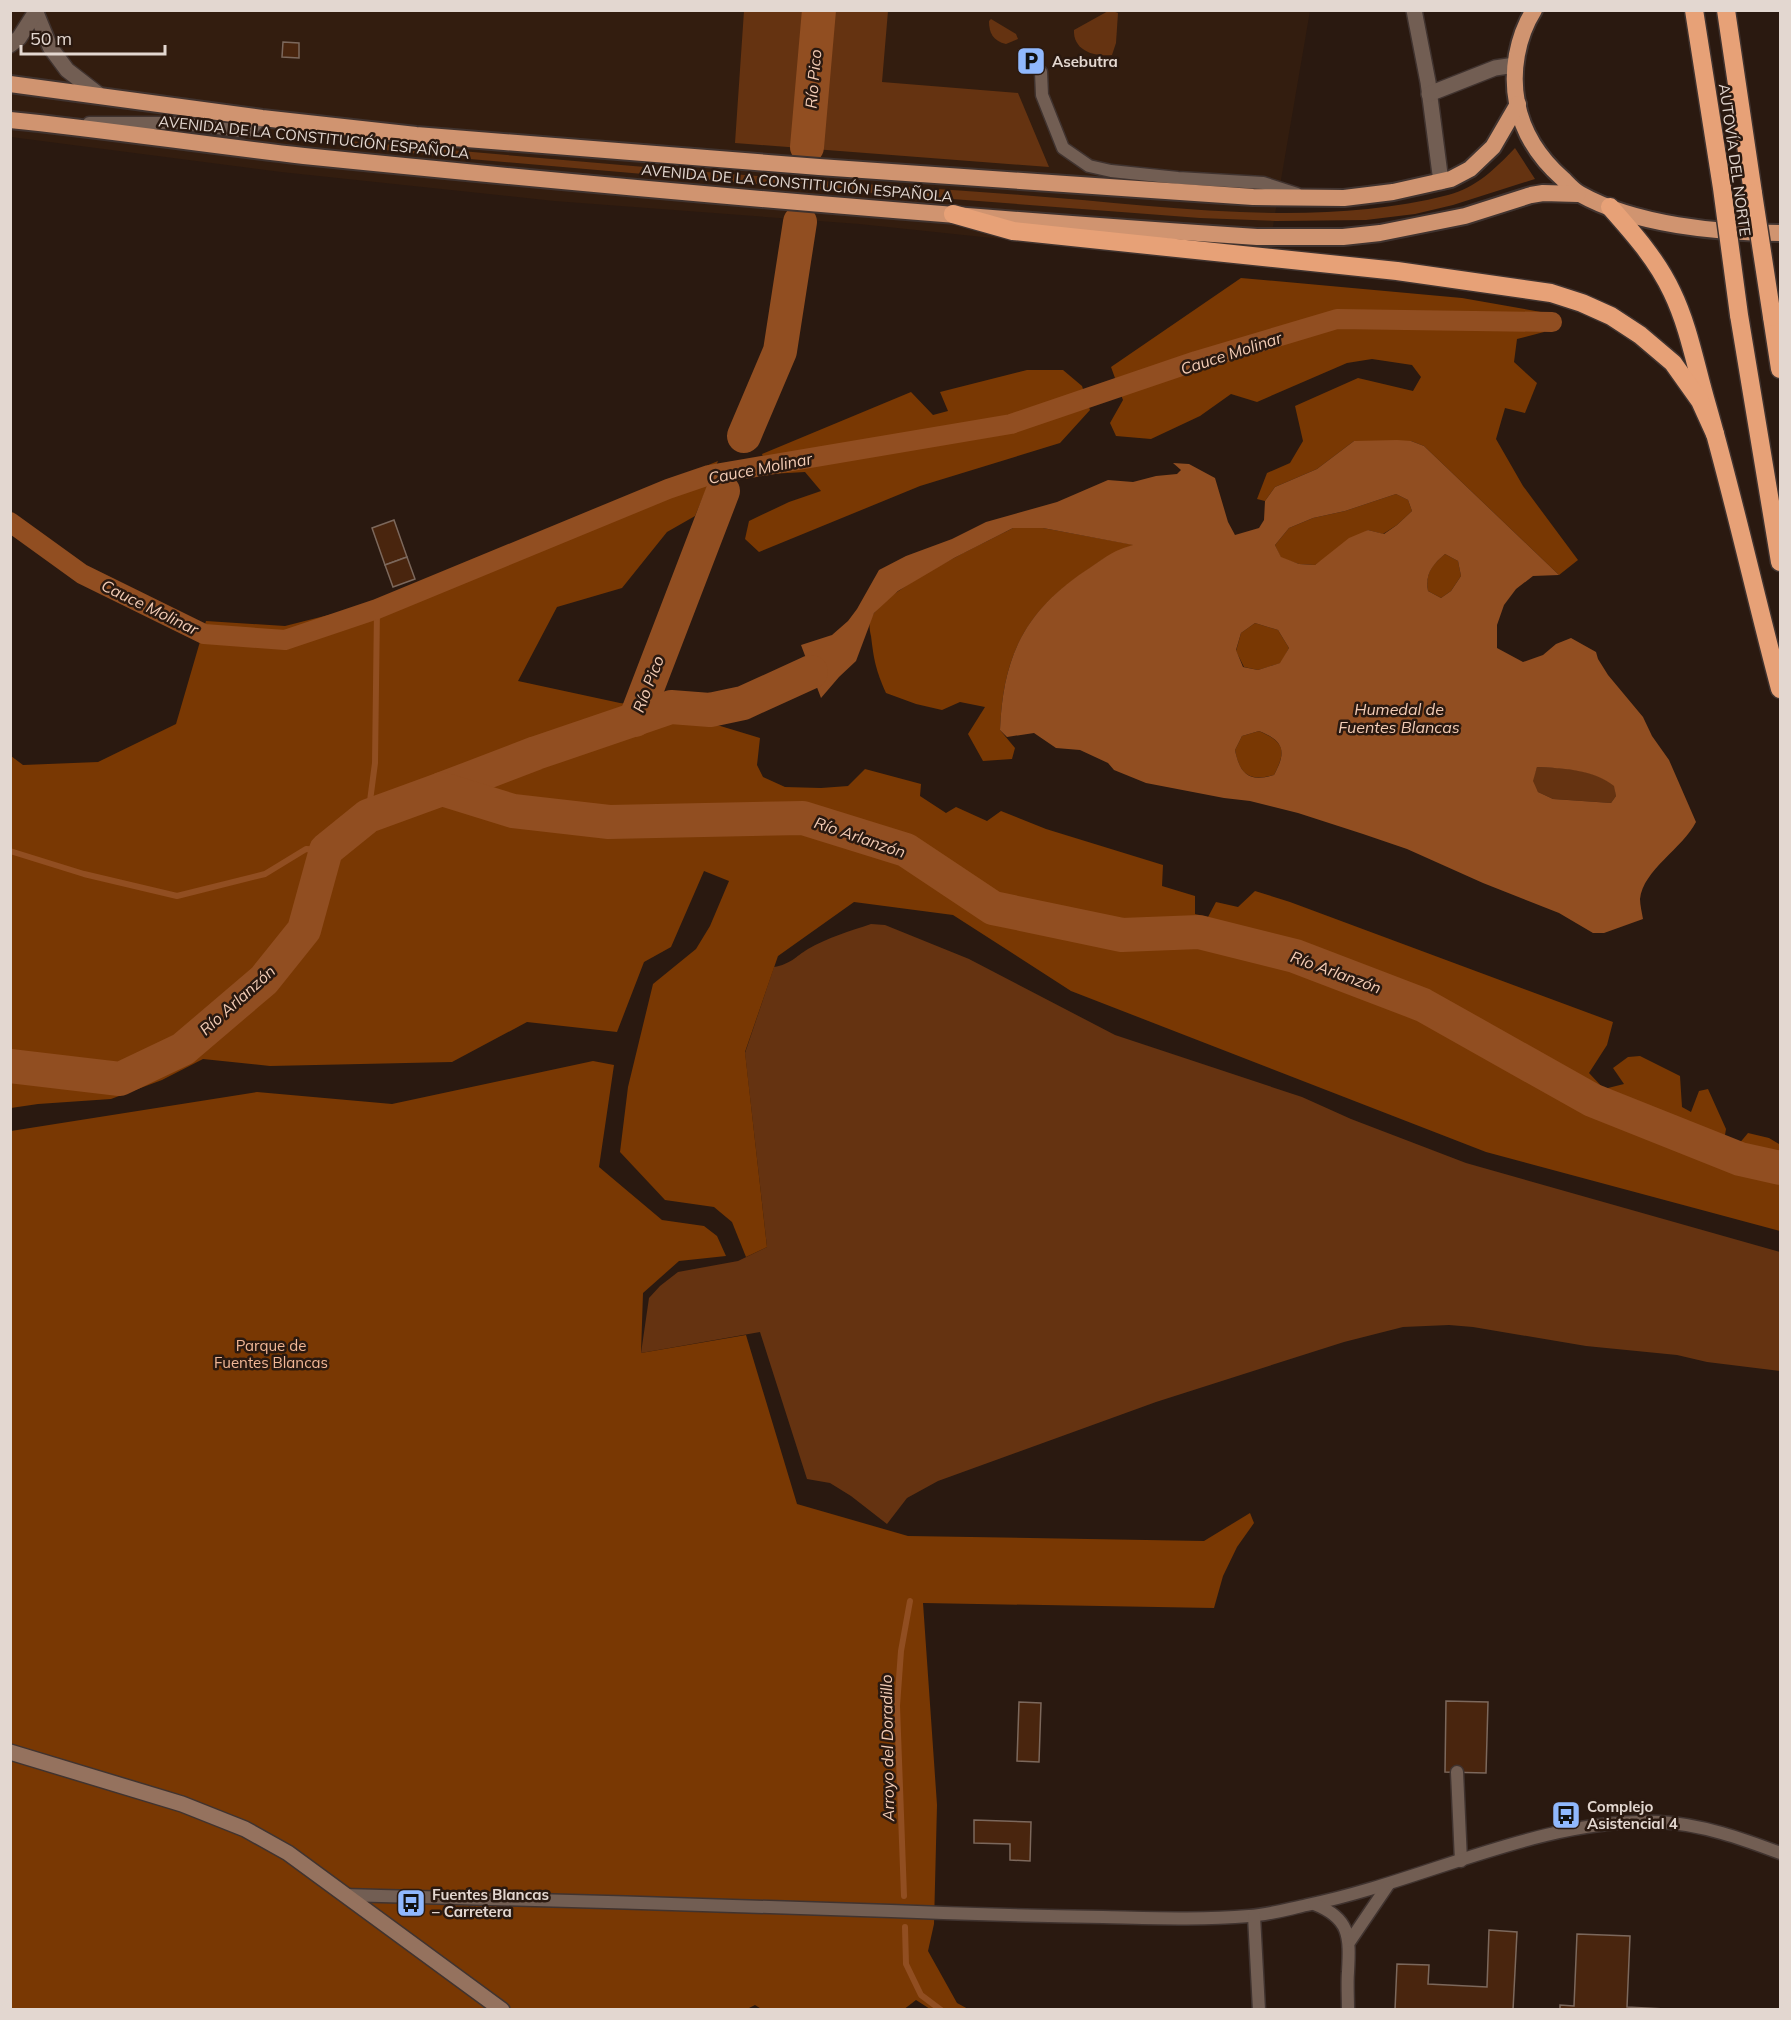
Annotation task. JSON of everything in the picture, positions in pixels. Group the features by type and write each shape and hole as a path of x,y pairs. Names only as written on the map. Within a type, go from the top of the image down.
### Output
{"highway":[{"path":"1534,10 1527,21 1515,65 1518,104 1529,140 1546,165 1578,194 1610,207 1688,227 1780,233"},
{"name":"AUTOVÍA DEL NORTE","path":"1694,10 1739,315 1780,562"},
{"name":"AUTOVÍA DEL NORTE","path":"1726,10 1780,369"},
{"name":"AVENIDA DE LA CONSTITUCIÓN ESPAÑOLA","path":"10,84 98,94 262,118 416,135 1212,195 1310,198 1344,198 1393,192 1441,182 1470,169 1493,147 1518,104"},
{"name":"AVENIDA DE LA CONSTITUCIÓN ESPAÑOLA","path":"10,120 393,165 786,200 1246,237 1343,237 1430,224 1537,194 1578,194"},
{"path":"1610,207 1642,243 1672,292 1686,332 1715,434 1780,689"},
{"path":"953,214 1013,231 1397,271 1551,293 1611,316 1640,335 1673,363 1700,401 1715,434"}],"main road":[{"path":"10,1752 182,1804 245,1829 288,1854 502,2010"}],"street":[{"path":"1414,10 1441,182"},
{"path":"10,45 19,38 35,12"},
{"path":"35,12 50,47 67,70 98,94"},
{"path":"1429,94 1495,68 1515,65"}],"lane":[{"path":"1041,72 1042,95 1063,148 1089,166 1111,171 1178,178 1263,183 1310,198"},
{"path":"40,123 157,122 241,131 251,130 262,118"},
{"path":"1457,1772 1461,1860"},
{"path":"344,1895 516,1898 1194,1919 1254,1916 1314,1904 1388,1885 1515,1842 1570,1830 1630,1823 1663,1822 1708,1830 1780,1852"},
{"path":"1350,1941 1388,1885"},
{"path":"1314,1904 1330,1910 1339,1918 1350,1941 1348,2010"},
{"path":"1254,1916 1258,2010"}],"shaded area":[{"path":"1110,10 1118,13 1116,43 1112,55 1092,54 1081,48 1077,43 1074,30"},
{"path":"11,11 1310,11 1266,267 859,224 554,201 281,172 11,137"},
{"path":"744,11 888,11 882,82 1018,93 1049,167 735,143"},
{"path":"991,19 1016,34 1018,39 1006,44 998,41 990,29"},
{"path":"349,141 729,174 1235,212 1343,211 1396,205 1448,195 1468,188 1493,170 1515,148 1535,179 1453,205 1415,214 1366,220 1276,221 1200,218 781,186 447,157 349,146"},
{"path":"1537,767 1568,769 1598,776 1615,786 1616,796 1611,803 1553,799 1538,792 1532,781"},
{"path":"871,924 885,925 969,959 1115,1035 1302,1097 1351,1119 1466,1163 1780,1252 1780,1371 1707,1362 1677,1355 1586,1346 1473,1327 1449,1325 1403,1327 1344,1342 1156,1402 938,1481 907,1498 887,1524 830,1483 807,1479 760,1332 641,1353 649,1298 660,1286 678,1272 738,1261 767,1247 745,1053 774,967 789,962 823,941"}],"green space":[{"path":"1241,278 1462,298 1541,312 1544,332 1517,339 1514,362 1537,383 1525,413 1505,408 1496,439 1523,486 1578,560 1559,575 1424,446 1411,441 1354,441 1317,469 1275,487 1265,501 1257,499 1267,473 1290,463 1303,441 1295,406 1358,378 1413,391 1421,377 1412,365 1372,359 1347,363 1257,402 1231,394 1200,416 1151,439 1116,436 1110,423 1123,400 1111,367"},
{"path":"1027,370 1063,370 1082,386 1090,410 1060,443 920,486 759,552 745,539 749,521 789,502 821,491 805,472 770,474 762,454 911,392 933,415 948,411 940,392"},
{"path":"718,461 695,516 667,532 622,588 557,607 518,681 620,703 661,708 760,738 757,765 763,777 785,787 848,786 865,769 921,784 920,796 946,813 956,807 987,821 1001,811 1046,829 1163,865 1162,886 1195,896 1195,914 1208,917 1216,902 1238,907 1255,891 1613,1022 1607,1045 1589,1073 1604,1089 1624,1084 1613,1068 1628,1057 1640,1056 1680,1076 1682,1107 1691,1112 1699,1091 1708,1089 1726,1129 1724,1141 1738,1145 1748,1133 1769,1138 1779,1144 1780,1231 1486,1152 1071,991 953,915 854,902 778,956 745,1052 767,1247 746,1257 732,1222 714,1207 665,1200 620,1152 628,1087 653,984 696,949 710,926 729,881 704,871 671,947 644,962 617,1032 527,1022 452,1062 270,1066 203,1059 162,1080 111,1099 11,1108 11,756 23,765 98,762 176,724 206,621 285,626 372,604"},
{"path":"1396,494 1408,500 1412,511 1383,534 1368,530 1315,565 1299,564 1281,558 1275,545 1289,528 1313,518 1345,511"},
{"path":"1013,528 1043,528 1135,545 1109,556 1092,567 1065,587 1032,620 1012,658 1002,704 1000,730 1015,748 1012,759 983,761 968,734 985,707 960,702 942,710 916,704 886,693 876,665 870,622 877,610 910,583"},
{"path":"1445,554 1458,561 1461,576 1451,591 1441,598 1428,591 1428,579 1433,566"},
{"path":"1255,623 1278,630 1289,648 1281,663 1258,670 1244,667 1236,651 1241,633"},
{"path":"1259,731 1274,739 1281,748 1281,759 1274,775 1258,777 1247,774 1237,758 1235,750 1242,736"},
{"name":"Parque de Fuentes Blancas","path":"593,1061 614,1065 599,1167 662,1220 704,1226 717,1236 726,1256 679,1261 643,1293 641,1353 746,1335 797,1504 908,1536 1204,1541 1250,1513 1254,1523 1237,1547 1223,1576 1214,1608 923,1603 937,1805 934,1924 928,1951 957,2003 968,2009 930,2009 916,2000 903,2010 763,2010 755,2005 745,2010 11,2010 11,1131 257,1092 392,1104"}],"water":[{"name":"Humedal de Fuentes Blancas","path":"1354,441 1411,441 1424,446 1559,575 1533,576 1516,589 1504,605 1497,625 1497,648 1523,662 1543,655 1556,644 1571,638 1596,652 1608,675 1643,717 1652,736 1669,760 1696,822 1690,832 1648,878 1640,899 1643,919 1604,933 1593,933 1559,913 1483,883 1407,849 1363,834 1298,813 1250,801 1146,783 1114,770 1108,763 1080,750 1056,748 1034,733 1007,737 1000,730 1006,680 1012,658 1032,620 1046,603 1085,571 1107,556 1133,545 1043,528 1013,528 954,558 898,591 874,613 856,661 821,698 801,645 832,635 848,621 857,609 879,570 906,556 952,539 986,522 1057,502 1108,480 1133,482 1177,474 1181,470 1173,463 1189,464 1215,478 1228,522 1235,535 1259,528 1264,520 1265,501 1275,487 1317,469","holes":["1396,494 1408,500 1412,511 1384,534 1368,530 1349,538 1315,565 1299,564 1281,557 1275,545 1289,528 1313,518 1345,511","1445,554 1458,561 1461,576 1451,591 1441,598 1428,591 1427,585 1433,566","1255,623 1278,630 1289,648 1280,663 1258,670 1243,667 1236,650 1241,633","1259,731 1274,739 1282,753 1274,775 1258,778 1243,771 1235,750 1242,736","1537,767 1568,769 1598,776 1614,786 1616,796 1611,803 1553,799 1538,792 1533,781"]}],"building":[{"path":"283,42 299,43 299,58 282,57"},
{"path":"394,520 407,557 385,565 372,528"},
{"path":"407,557 415,579 393,587 385,565"},
{"path":"1446,1701 1488,1702 1486,1773 1445,1772"},
{"path":"1019,1702 1041,1703 1039,1762 1017,1761"},
{"path":"1572,1804 1574,1817 1559,1821 1556,1807"},
{"path":"974,1820 1031,1822 1030,1861 1010,1860 1010,1844 974,1843"},
{"path":"1489,1930 1517,1932 1513,2010 1395,2010 1397,1964 1429,1965 1428,1984 1487,1987"},
{"path":"1577,1934 1630,1936 1627,2007 1685,2010 1560,2010 1560,2005 1574,2006"}],"waterway":[{"name":"Río Pico","path":"807,147 819,10"},
{"name":"Río Pico","path":"744,436 780,351 800,222"},
{"name":"Cauce Molinar","path":"10,522 82,574 204,634 285,640 377,609 668,489 709,475 1011,424 1196,361 1337,319 1552,322"},
{"name":"Río Pico","path":"635,720 723,491"},
{"path":"368,816 375,763 377,609"},
{"name":"Río Pico","path":"442,789 536,753 671,707 710,710 743,703 811,672"},
{"name":"Río Arlanzón","path":"10,1066 120,1079 183,1049 264,980 304,930 326,850 368,816 442,789 513,811 609,822 803,818 906,850 993,908 1122,935 1199,932 1295,956 1423,1005 1592,1100 1740,1159 1780,1168"},
{"path":"10,851 84,874 177,896 265,874 306,849 326,850"},
{"name":"Arroyo del Doradillo","path":"904,1896 897,1706 901,1651 910,1601"},
{"name":"Arroyo del Doradillo","path":"905,1927 906,1964 921,1995 941,2010"}],"place":[{"name":"Asebutra","path":"1031,61"},
{"name":"Complejo Asistencial 4","path":"1566,1815"},
{"name":"Fuentes Blancas – Carretera","path":"411,1903"}]}
